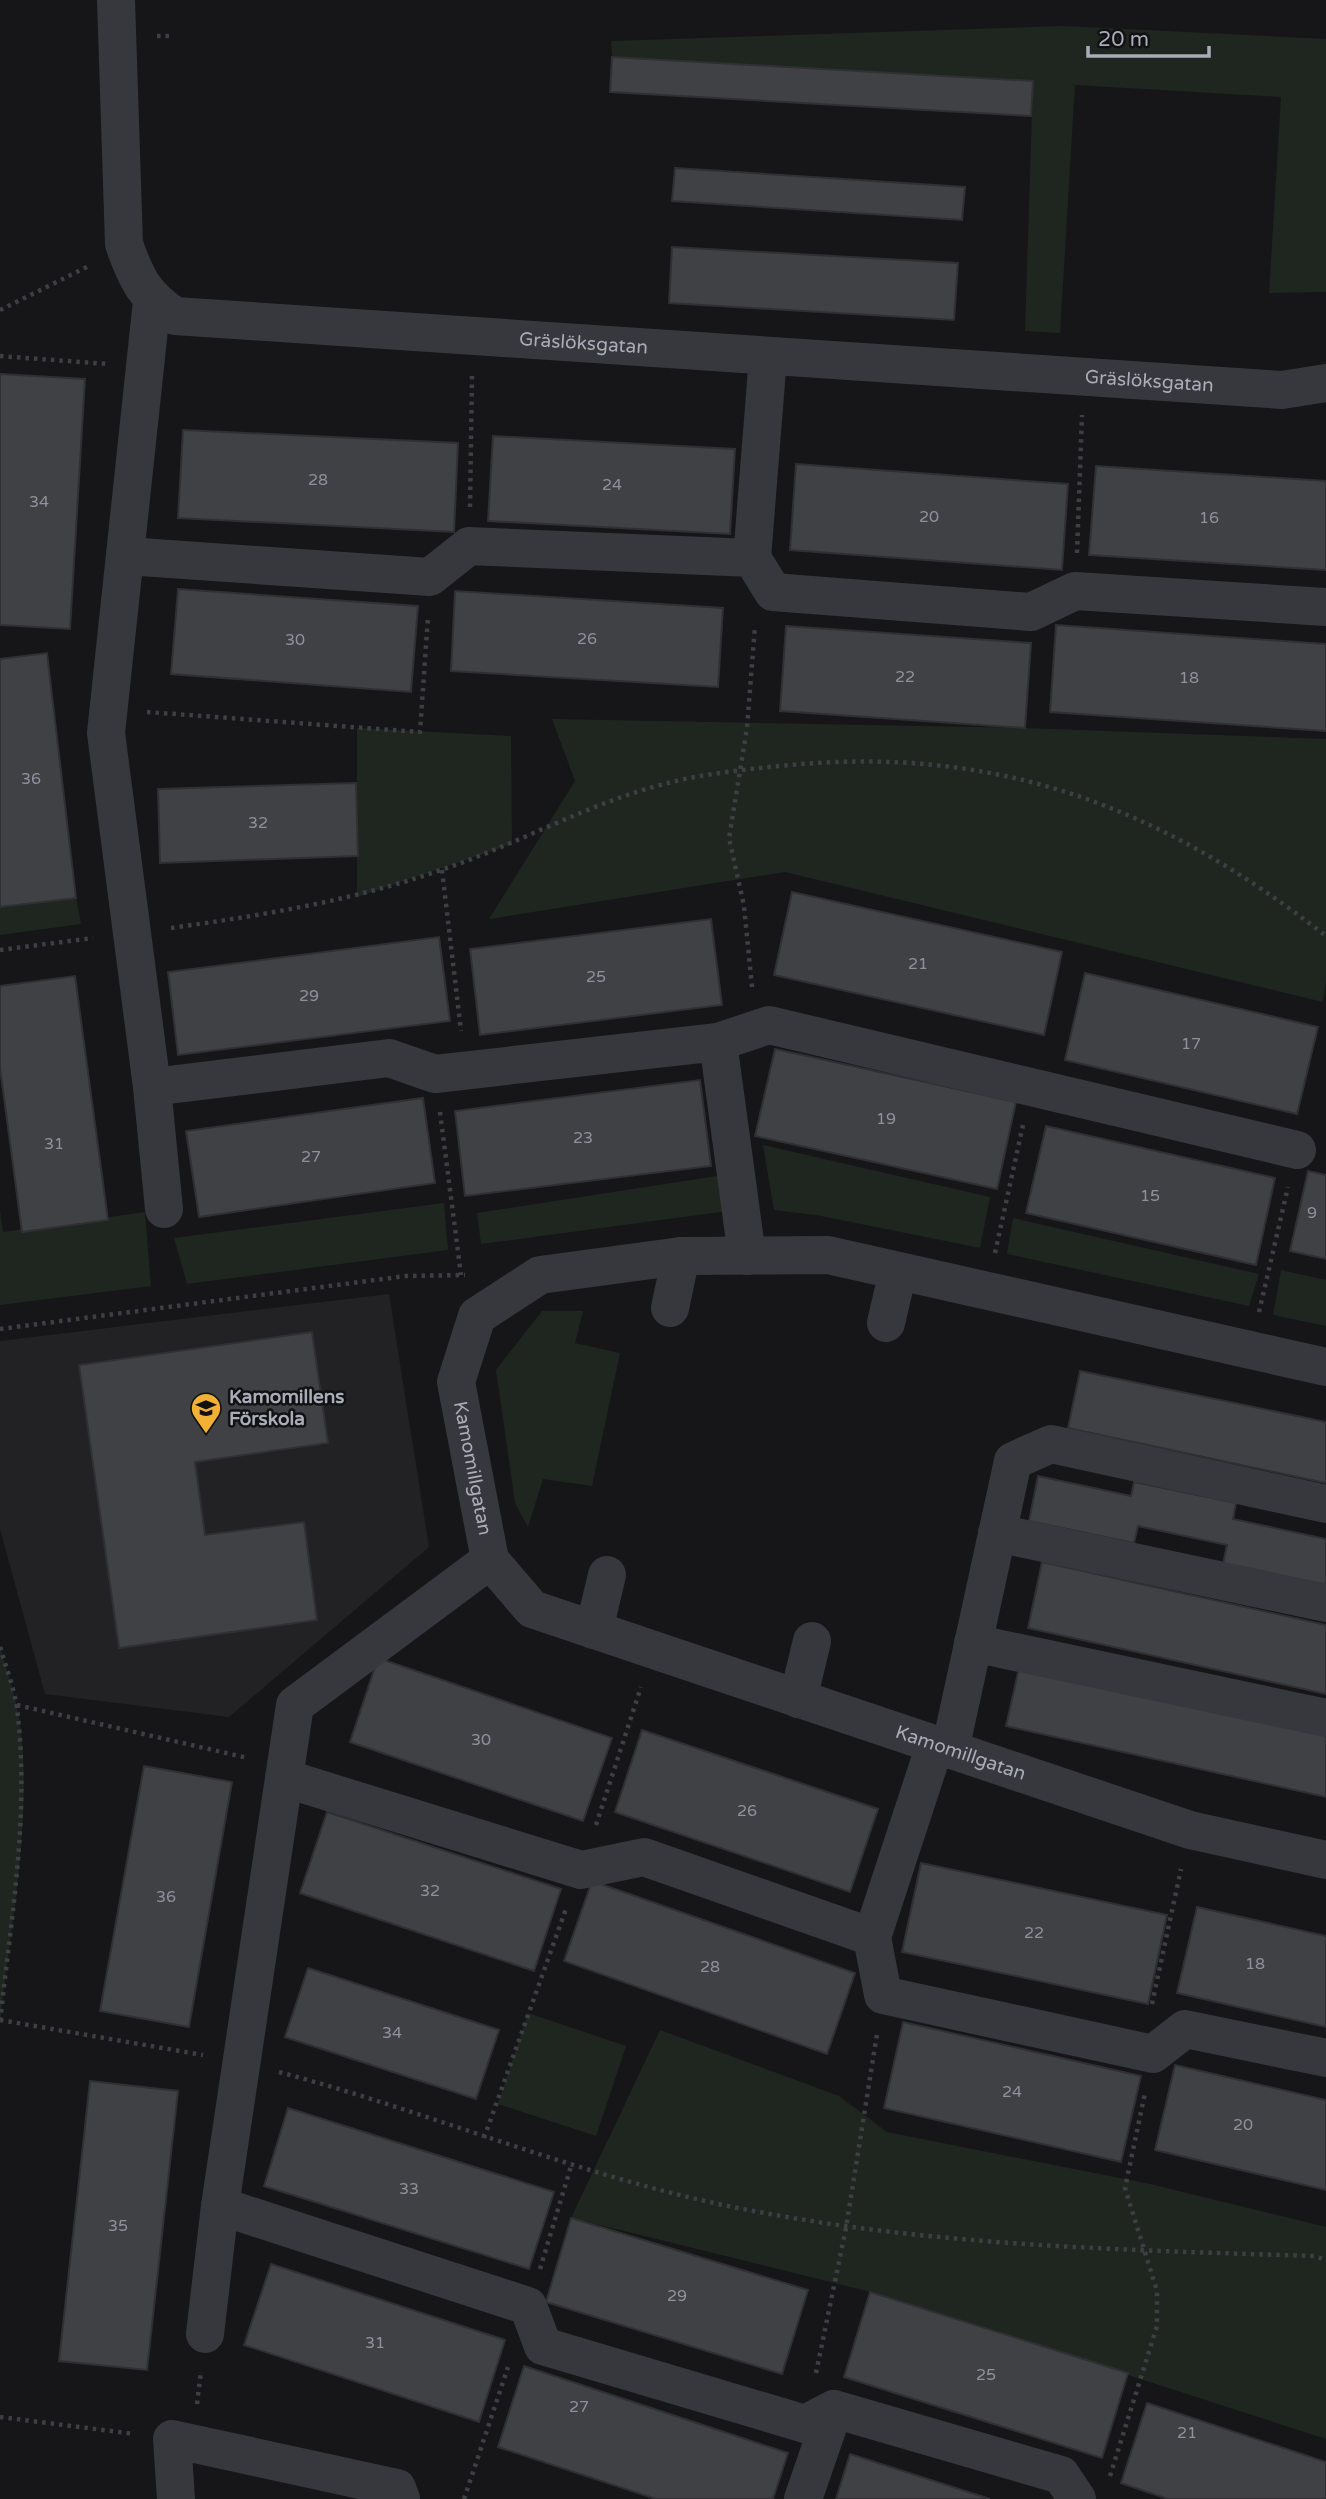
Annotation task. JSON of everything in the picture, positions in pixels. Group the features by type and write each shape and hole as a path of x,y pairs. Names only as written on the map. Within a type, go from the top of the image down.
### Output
{"street":[{"path":"116,0 124,244 134,272 152,301 106,733 152,1087 164,1209"},
{"name":"Gräslöksgatan","path":"152,301 175,316 198,320 1282,390 1326,383"},
{"path":"768,357 752,558 774,592 1031,612 1076,591 1326,607"},
{"path":"126,556 430,577 469,546 752,558"},
{"path":"152,1087 389,1058 450,1072 735,1037 769,1025 1297,1150"},
{"path":"735,1037 747,1256"},
{"name":"Kamomillgatan","path":"1326,1367 828,1255 681,1256 540,1275 477,1316 456,1382 490,1560 532,1609 1190,1830 1326,1860"},
{"path":"670,1308 681,1256"},
{"path":"886,1323 898,1271"},
{"path":"1326,1504 1051,1444 1013,1461 972,1643 943,1747 872,1937 883,1995 1147,2053 1185,2029 1326,2059"},
{"path":"996,1533 1326,1603"},
{"path":"205,2334 220,2206 295,1705 490,1560"},
{"path":"594,1630 607,1575"},
{"path":"799,1699 812,1641"},
{"path":"972,1643 1326,1718"},
{"path":"285,1772 581,1870 644,1857 872,1937"},
{"path":"220,2206 528,2306 543,2346 1061,2475 1092,2493"},
{"path":"803,2499 819,2416"},
{"path":"176,2499 182,2441 397,2488 401,2499"}],"path":[{"path":"0,310 124,244"},
{"path":"0,356 146,367"},
{"path":"469,546 472,374"},
{"path":"1076,591 1082,410"},
{"path":"109,709 420,732 430,577"},
{"path":"735,1037 752,970 744,906 729,838 747,728 755,624"},
{"path":"0,950 262,916 357,897 442,870 526,838 596,807 664,784 740,770 839,760 928,762 998,773 1080,794 1145,822 1190,847 1282,901 1326,936"},
{"path":"442,870 461,1275"},
{"path":"986,1291 1032,1087"},
{"path":"1250,1350 1297,1150"},
{"path":"0,1329 406,1276 475,1275"},
{"path":"0,1647 17,1705 23,1770 20,1839 0,2021 241,2062 388,2104 484,2138 646,2186 736,2208 846,2228 1043,2247 1314,2256 1326,2260"},
{"path":"17,1705 285,1772"},
{"path":"1092,2493 1157,2326 1157,2291 1125,2188 1147,2053 1190,1830"},
{"path":"819,2416 883,1995"},
{"path":"0,2417 182,2441 205,2334"}],"shaded area":[{"path":"1064,26 1326,39 1326,292 1269,293 1281,97 1075,85 1060,333 1025,331 1033,81 612,57 611,41"},
{"path":"552,719 1025,728 1326,739 1326,979 1323,1002 785,872 489,919 575,781"},
{"path":"357,728 511,736 512,844 357,897"},
{"path":"76,898 81,924 0,935 0,907"},
{"path":"763,1145 990,1197 980,1248 816,1215 774,1210"},
{"path":"723,1175 728,1211 481,1244 477,1213"},
{"path":"444,1203 448,1250 187,1284 174,1238"},
{"path":"0,1211 3,1232 145,1212 151,1286 0,1305"},
{"path":"1013,1218 1259,1274 1249,1306 1007,1254"},
{"path":"1281,1270 1326,1280 1326,1326 1273,1315"},
{"name":"Kamomillens Förskola","path":"389,1294 429,1547 229,1717 45,1694 0,1529 0,1341"},
{"path":"542,1311 583,1311 575,1343 620,1353 592,1486 543,1479 528,1527 515,1503 496,1370"},
{"path":"0,1647 16,1703 24,1779 20,1862 0,2023"},
{"path":"528,2013 626,2046 596,2136 498,2104"},
{"path":"660,2030 839,2096 887,2132 1150,2184 1326,2227 1326,2439 871,2292 571,2218"}],"building":[{"path":"612,57 1033,81 1031,116 610,92"},
{"path":"675,168 965,187 962,220 672,201"},
{"path":"672,247 958,263 954,320 669,303"},
{"path":"0,374 85,379 70,629 0,625"},
{"path":"183,430 458,443 454,532 178,518"},
{"path":"493,436 735,449 730,534 488,521"},
{"path":"796,464 1068,484 1062,570 790,550"},
{"path":"1096,466 1326,481 1326,570 1089,555"},
{"path":"178,589 418,606 411,692 171,674"},
{"path":"455,591 723,608 718,687 451,671"},
{"path":"1056,625 1326,644 1326,731 1050,712"},
{"path":"786,626 1031,643 1025,728 780,711"},
{"path":"47,653 76,898 0,907 0,659"},
{"path":"356,783 358,856 160,863 158,789"},
{"path":"792,892 1062,952 1044,1035 774,975"},
{"path":"711,919 722,1005 480,1035 470,949"},
{"path":"439,937 450,1021 178,1055 168,972"},
{"path":"1085,973 1318,1027 1297,1114 1065,1060"},
{"path":"75,976 108,1220 22,1232 0,1068 0,986"},
{"path":"775,1049 1016,1102 997,1189 755,1136"},
{"path":"700,1080 711,1166 465,1196 455,1111"},
{"path":"423,1098 435,1183 199,1217 186,1131"},
{"path":"1046,1126 1275,1178 1256,1265 1026,1213"},
{"path":"1308,1171 1326,1175 1326,1259 1290,1251"},
{"path":"312,1332 328,1443 195,1462 205,1535 304,1522 317,1620 119,1648 79,1365"},
{"path":"1080,1371 1326,1422 1326,1483 1068,1428"},
{"path":"1038,1476 1131,1496 1134,1482 1236,1503 1233,1519 1326,1539 1326,1585 1223,1564 1227,1545 1138,1526 1134,1543 1029,1521"},
{"path":"1042,1562 1326,1625 1326,1694 1028,1628"},
{"path":"378,1658 612,1738 583,1821 350,1742"},
{"path":"1019,1668 1326,1736 1326,1797 1006,1726"},
{"path":"642,1730 878,1809 850,1892 615,1812"},
{"path":"144,1766 232,1782 189,2027 100,2011"},
{"path":"327,1812 561,1889 534,1971 300,1893"},
{"path":"921,1863 1167,1915 1148,2004 902,1952"},
{"path":"592,1881 855,1973 827,2054 564,1961"},
{"path":"1197,1907 1326,1936 1326,2027 1177,1993"},
{"path":"308,1968 499,2030 476,2099 285,2037"},
{"path":"903,2022 1141,2076 1121,2162 884,2108"},
{"path":"1175,2065 1326,2100 1326,2190 1155,2150"},
{"path":"90,2081 178,2091 147,2370 59,2361"},
{"path":"288,2108 554,2192 529,2269 264,2186"},
{"path":"571,2218 808,2290 782,2374 546,2302"},
{"path":"271,2264 505,2340 479,2422 244,2345"},
{"path":"870,2292 1128,2373 1102,2458 844,2377"},
{"path":"524,2366 788,2453 773,2499 656,2499 498,2447"},
{"path":"1147,2403 1326,2462 1326,2499 1168,2499 1121,2483"},
{"path":"850,2454 990,2499 836,2499"}],"place":[{"name":"Kamomillens Förskola","path":"206,1435"}]}
